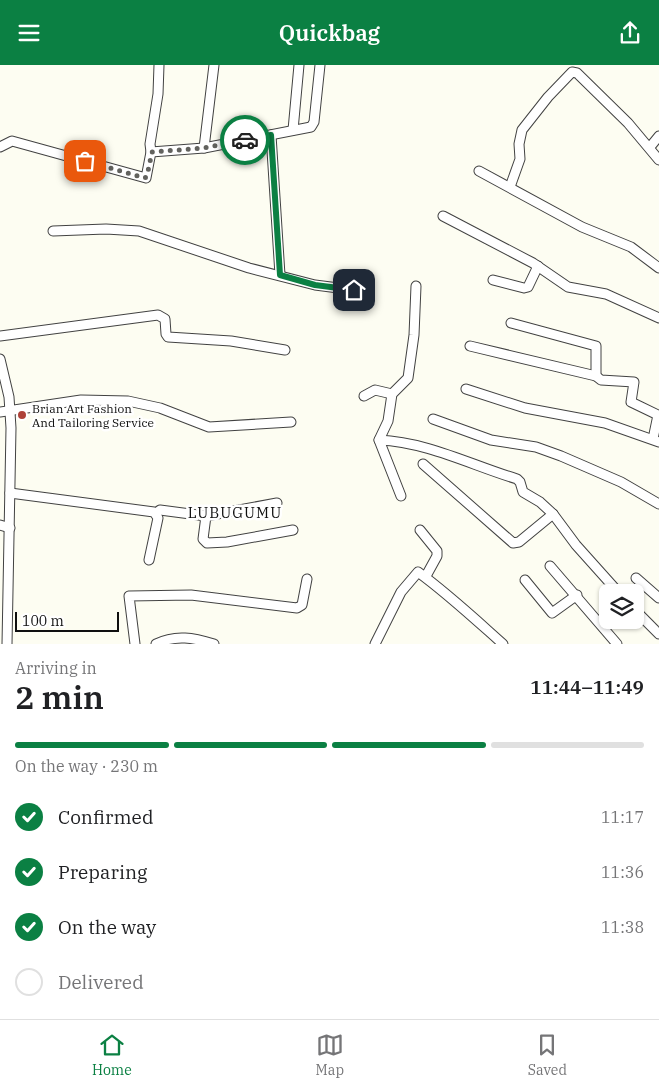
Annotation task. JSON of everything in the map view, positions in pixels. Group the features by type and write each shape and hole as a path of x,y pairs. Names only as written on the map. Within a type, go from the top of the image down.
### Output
{"street":[{"path":"0,147 12,141 144,179 147,176 152,152 150,144 158,94 159,65"},
{"path":"204,148 214,65"},
{"path":"293,130 299,65"},
{"path":"152,152 204,148 310,128 314,124 320,65"},
{"path":"510,187 520,159 522,130 548,97 572,72 577,73 650,147 659,160"},
{"path":"271,135 280,275"},
{"path":"650,147 659,136"},
{"path":"479,171 582,227 631,247 659,268"},
{"path":"443,216 538,267 568,287 606,294 659,317"},
{"path":"53,231 106,229 140,231 249,268 315,285 354,290"},
{"path":"493,280 524,288 528,287 538,267"},
{"path":"378,440 388,421 392,395 408,378 414,335 416,286"},
{"path":"0,335 158,315 165,319 168,337 231,341 285,350"},
{"path":"511,323 596,346 596,376"},
{"path":"466,389 525,409 605,423 656,440 658,415 631,402 634,383 601,380 596,376 470,346"},
{"path":"0,359 11,411 10,528 6,644"},
{"path":"364,396 375,390 392,395"},
{"path":"0,411 81,400 128,401 160,408 209,427 291,422"},
{"path":"433,419 491,439 544,450 621,482 659,504"},
{"path":"378,440 401,496"},
{"path":"378,440 402,441 430,448 517,479 526,495 540,502 553,514 582,552 611,584"},
{"path":"422,464 513,543 519,543 553,514"},
{"path":"10,493 156,513 160,510 206,516 277,503"},
{"path":"149,560 158,518 156,513"},
{"path":"206,516 202,539 207,543 227,542 293,530"},
{"path":"0,525 10,528"},
{"path":"420,530 437,551 437,556 426,576"},
{"path":"550,566 577,595 617,644"},
{"path":"375,644 401,592 418,572 426,576 503,644"},
{"path":"636,578 659,598"},
{"path":"134,644 129,596 191,595 297,608 302,605 307,579"},
{"path":"525,580 552,613 577,595"},
{"path":"644,619 659,634"},
{"path":"156,644 177,637 193,638 214,644"}],"way so far":[{"path":"85,161 146,178 152,152 204,148 245,140"}],"place":[{"name":"Brian Art Fashion And Tailoring Service","path":"22,415"}],"district":[{"name":"LUBUGUMU","path":"235,512"}],"route":[{"path":"245,140 271,135 280,275 315,285 354,290"}]}
